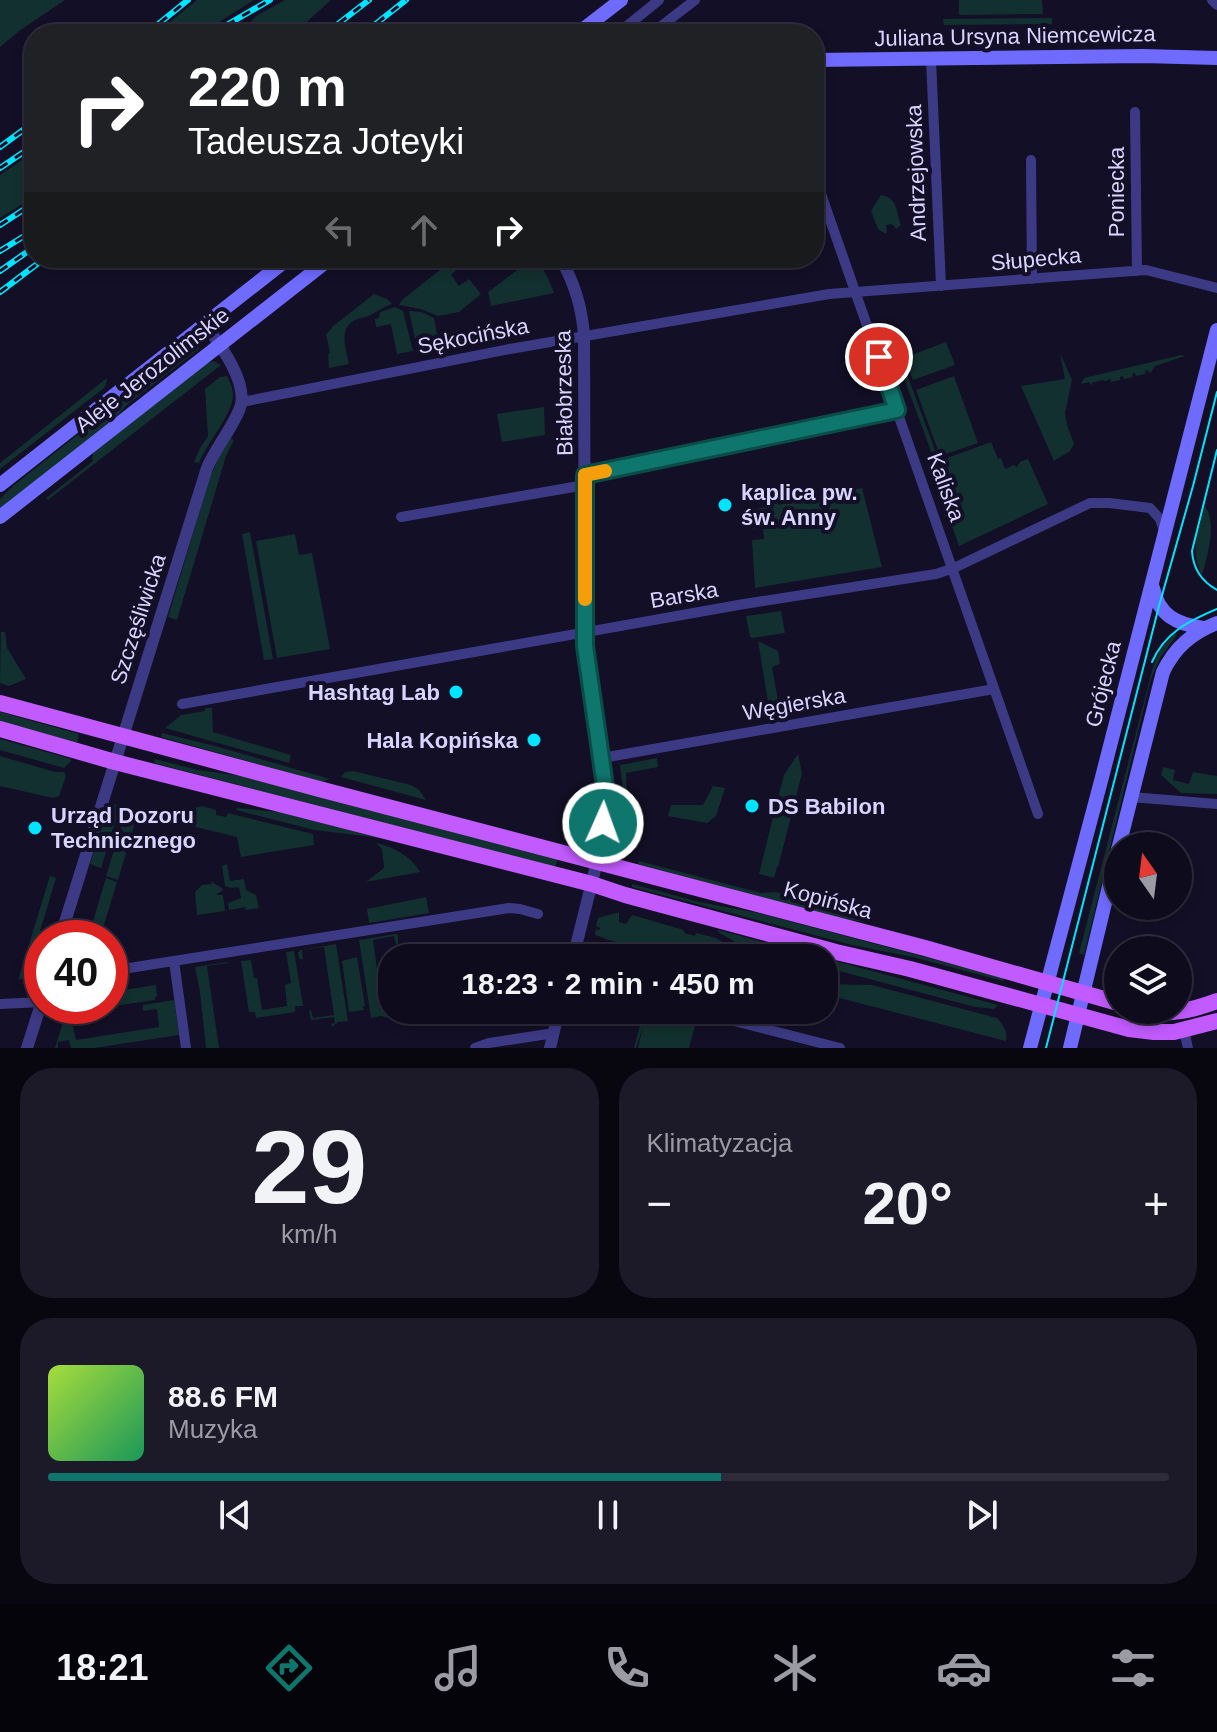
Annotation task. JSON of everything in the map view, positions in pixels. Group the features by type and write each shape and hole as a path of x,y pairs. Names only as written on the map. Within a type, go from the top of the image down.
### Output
{"main road":[{"path":"590,24 621,0"},
{"name":"Juliana Ursyna Niemcewicza","path":"824,60 1217,58"},
{"name":"Aleje Jerozolimskie","path":"0,485 276,268"},
{"name":"Aleje Jerozolimskie","path":"0,517 318,268"},
{"name":"Grójecka","path":"1030,1048 1217,330"},
{"path":"1152,583 1158,604 1167,615 1179,623 1210,626"},
{"path":"1122,832 1163,672 1179,647 1210,626"},
{"name":"Kopińska","path":"0,703 1104,999"},
{"path":"0,729 115,762 592,884 639,899 1144,1031 1184,1030 1217,1021"},
{"path":"1070,1048 1104,905"},
{"path":"1192,1008 1217,1001"}],"street":[{"path":"629,24 659,0"},
{"path":"664,24 695,0"},
{"path":"1212,0 1217,5"},
{"name":"Andrzejowska","path":"931,59 941,286"},
{"name":"Poniecka","path":"1135,112 1137,271"},
{"path":"1031,160 1032,279"},
{"name":"Kaliska","path":"824,202 1038,814"},
{"name":"Białobrzeska","path":"565,268 574,284 584,336 585,654 602,758 605,802 597,862 577,944"},
{"name":"Słupecka","path":"856,293 1137,271 1151,271 1217,288"},
{"name":"Sękocińska","path":"242,402 584,336 815,296 856,293"},
{"path":"205,324 221,345 239,385 242,402"},
{"name":"Szczęśliwicka","path":"66,920 207,468 242,402"},
{"path":"401,517 585,480 897,410"},
{"name":"Barska","path":"182,704 753,603 915,578 954,568 1090,503 1150,508 1160,519 1165,534"},
{"name":"Węgierska","path":"602,758 994,689"},
{"path":"1131,797 1217,804"},
{"path":"128,968 509,908 538,914"},
{"path":"174,961 186,1048"},
{"path":"0,1004 24,1002"},
{"path":"27,1048 35,1024"},
{"path":"550,1048 556,1024"},
{"path":"746,1024 840,1048"},
{"path":"1184,1030 1188,1048"},
{"path":"475,1048 554,1033"}],"green space":[{"path":"0,0 65,0 29,24 24,24 24,28 0,47"},
{"path":"197,0 254,0 216,24 167,24"},
{"path":"285,0 331,0 304,24 249,24 256,16"},
{"path":"959,0 1042,0 1043,14 959,15"},
{"path":"1052,18 1052,24 944,25 943,19"},
{"path":"24,159 24,203 0,218 0,175"},
{"path":"881,195 893,202 901,225 896,229 892,224 886,225 887,233 878,229 871,211"},
{"path":"442,268 459,268 451,275 459,286 469,279 481,294 459,312 438,316 399,305"},
{"path":"520,268 542,268 554,293 491,306 488,292"},
{"path":"374,294 392,304 350,324 344,340 349,364 329,368 326,334"},
{"path":"395,307 403,311 413,351 397,354 391,324 376,327 375,319 379,318 380,312"},
{"path":"409,311 422,312 434,318 439,346 417,348"},
{"path":"197,340 199,349 127,405 108,426 0,510 0,499 13,486"},
{"path":"946,342 955,365 913,380 904,358"},
{"path":"1060,353 1072,380 1065,413 1074,444 1070,451 1054,461 1021,386 1065,379"},
{"path":"1185,356 1155,366 1149,373 1148,370 1136,376 1135,373 1133,377 1124,379 1123,376 1111,382 1110,379 1102,380 1092,383 1092,386 1089,382 1081,384 1084,378"},
{"path":"213,361 221,365 48,500 46,498 93,461 94,451"},
{"path":"905,369 939,461 991,442 1005,469 1014,465 1017,467 1028,459 1048,504 959,546 930,464 935,462 901,370"},
{"path":"227,376 233,392 229,410 199,463 194,462 208,436 205,389 220,377"},
{"path":"954,376 978,443 940,456 916,390"},
{"path":"107,378 104,388 0,469 0,463"},
{"path":"544,407 545,435 502,442 497,414"},
{"path":"231,438 234,440 226,456 177,620 168,617 210,477"},
{"path":"862,488 882,567 755,588 752,540 764,539 763,528 753,529 751,510 772,506 771,498 776,497 778,505"},
{"path":"1205,506 1211,530 1202,575 1196,549"},
{"path":"250,532 273,659 264,660 242,534"},
{"path":"295,534 299,555 312,553 330,649 277,658 256,541"},
{"path":"781,611 785,633 750,637 746,616"},
{"path":"1,623 7,648 26,679 9,686 0,683"},
{"path":"1175,632 1177,635 1160,658 1151,679 1114,832 1110,832 1153,667 1159,652"},
{"path":"758,641 778,651 780,664 772,667 781,718 771,720"},
{"path":"205,708 212,708 213,732 291,755 289,763 165,728 181,715 205,711"},
{"path":"0,712 79,734 77,743 0,721"},
{"path":"162,733 330,779 322,782 161,737"},
{"path":"0,739 71,761 64,768 0,750"},
{"path":"798,754 802,773 794,805 777,801 784,775"},
{"path":"0,756 64,772 66,776 59,796 53,798 0,786"},
{"path":"657,758 658,767 626,773 628,820 625,840 638,844 635,848 626,843 620,835 624,800 620,765"},
{"path":"155,759 198,770 241,776 558,859 555,867 154,763"},
{"path":"1163,767 1175,770 1173,780 1189,784 1193,772 1217,776 1217,794 1181,793 1161,775"},
{"path":"353,771 411,785 426,800 341,777 345,772"},
{"path":"713,786 725,788 716,816 707,823 668,816 671,805 703,805"},
{"path":"109,803 120,808 101,868 90,864"},
{"path":"776,805 793,809 774,878 759,874"},
{"path":"202,806 216,810 216,815 226,817 228,813 313,834 314,845 241,857 237,837 163,819 164,816"},
{"path":"237,808 278,812 381,838 314,830"},
{"path":"126,810 138,813 118,880 106,876"},
{"path":"376,843 401,853 420,872 366,882 384,868 382,849"},
{"path":"1104,856 1104,873 1084,955 1079,953"},
{"path":"639,861 761,893 776,892 867,916 864,922 837,918 638,864"},
{"path":"227,864 230,881 244,879 246,890 256,895 259,908 229,910 228,903 241,898 239,887 225,886 222,866"},
{"path":"50,876 56,878 43,920 36,920"},
{"path":"106,878 117,882 105,920 93,920"},
{"path":"212,882 222,888 223,891 217,893 223,895 225,911 197,915 195,892 202,885"},
{"path":"632,884 699,902 758,913 1004,978 1003,981 913,957 852,945 632,887"},
{"path":"426,897 429,913 369,923 367,909"},
{"path":"619,912 619,922 626,924 632,915 684,930 684,933 716,938 726,944 624,944 595,935 596,929 600,930 596,926 598,918"},
{"path":"718,930 771,944 741,944"},
{"path":"398,935 398,944 394,936 373,940 378,977 378,1017 371,1018 359,940"},
{"path":"336,944 348,1021 338,1022 332,1027 334,1017 311,1020 309,1011 313,1018 334,1015 324,947 302,950 303,959 299,959 298,952 301,950"},
{"path":"294,951 303,1006 296,1006 295,1012 256,1018 255,1012 249,1012 241,961 251,960 262,1010 287,1006 285,985 291,983 286,952"},
{"path":"357,957 365,1006 364,1010 349,1012 342,961"},
{"path":"24,960 24,976 18,980"},
{"path":"227,962 207,966 219,1048 206,1048 195,967"},
{"path":"838,962 998,1005 994,1009 975,1007 838,971"},
{"path":"838,984 872,985 997,1018 1006,1031 1006,1041 838,998"},
{"path":"156,985 157,996 155,1000 128,1004 128,989"},
{"path":"174,1000 179,1035 94,1048 71,1048 69,1040 58,1042 58,1048 55,1048 62,1024 72,1024 76,1040 159,1027 157,1009 143,1011 143,1005"},
{"path":"640,1024 695,1024 689,1048 638,1048 643,1027 634,1048"}],"tram line":[{"path":"1046,1048 1217,392"},
{"path":"1217,450 1192,551 1199,574 1217,590"},
{"path":"1152,662 1171,635 1217,609"}],"railway":[{"path":"158,24 188,0"},
{"path":"228,24 270,0"},
{"path":"338,24 369,0"},
{"path":"376,24 406,0"},
{"path":"0,147 24,129"},
{"path":"0,168 24,152"},
{"path":"0,225 24,209"},
{"path":"0,251 24,236"},
{"path":"0,271 24,254"},
{"path":"0,292 32,268"}],"slow traffic":[{"path":"585,599 585,475 605,471"}],"place":[{"name":"kaplica pw. św. Anny","path":"725,505"},
{"name":"Hashtag Lab","path":"456,692"},
{"name":"Hala Kopińska","path":"534,740"},
{"name":"DS Babilon","path":"752,806"},
{"name":"Urząd Dozoru Technicznego","path":"35,828"}],"route":[{"path":"603,823 605,786 585,646 585,475 897,410 879,357"}]}
